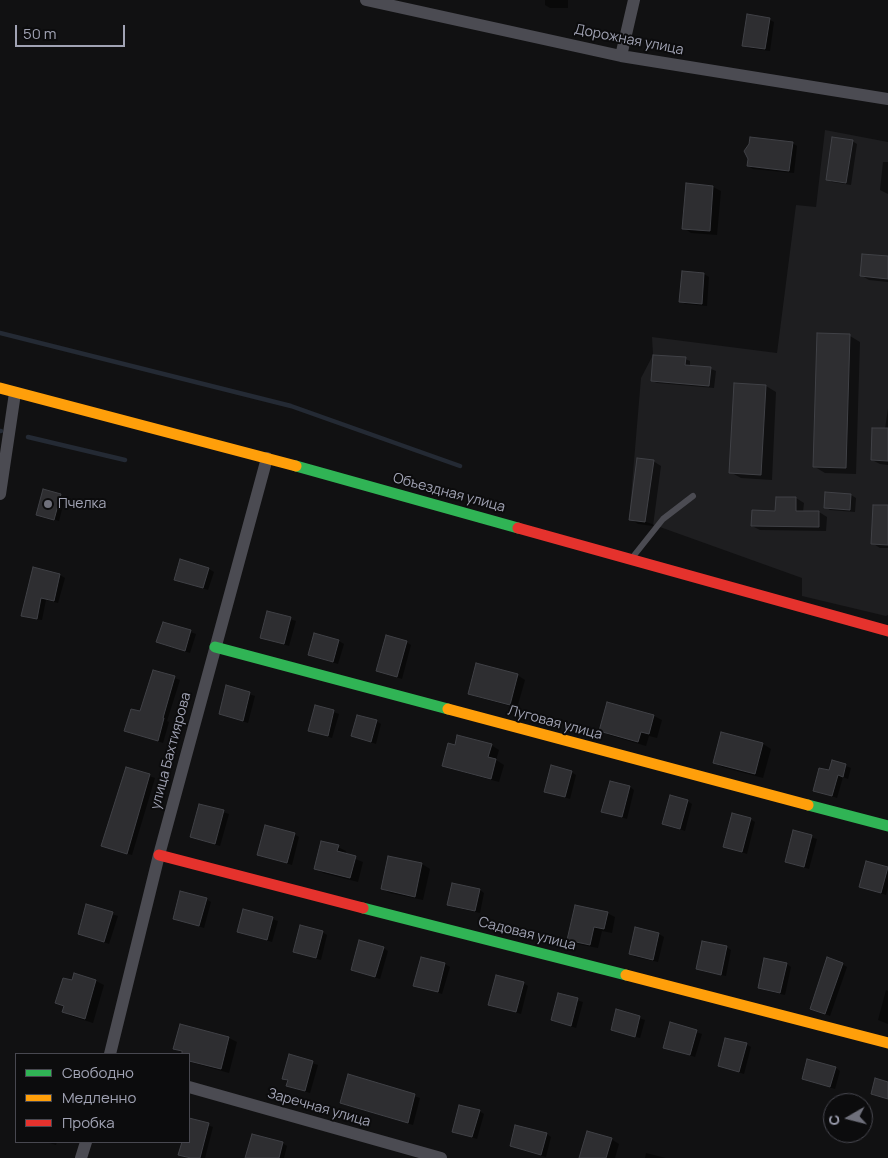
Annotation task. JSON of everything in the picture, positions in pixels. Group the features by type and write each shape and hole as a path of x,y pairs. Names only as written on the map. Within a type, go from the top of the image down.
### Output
{"street":[{"name":"Дорожная улица","path":"366,0 621,56 888,99"},
{"path":"621,56 634,0"},
{"name":"Объездная улица","path":"0,388 266,458 888,631"},
{"path":"0,494 15,393"},
{"name":"улица Бахтиярова","path":"110,1053 159,855 266,458"},
{"name":"Луговая улица","path":"215,647 705,779 888,826"},
{"name":"Садовая улица","path":"159,855 888,1043"},
{"name":"Заречная улица","path":"190,1087 441,1158"},
{"path":"81,1158 86,1143"}],"lane":[{"path":"631,559 663,519 693,496"}],"shaded area":[{"path":"825,130 888,142 888,615 886,616 802,596 802,578 646,522 629,520 641,378 653,355 652,337 777,353 796,205 816,207"}],"building":[{"path":"747,14 770,18 765,49 742,46"},
{"path":"750,137 793,142 789,171 747,166 748,159 744,151 749,144"},
{"path":"832,137 853,140 846,183 826,180"},
{"path":"686,183 713,186 710,231 682,229"},
{"path":"862,254 888,256 888,279 860,276"},
{"path":"682,271 704,273 702,304 679,302"},
{"path":"817,333 850,334 846,468 813,467"},
{"path":"653,355 686,357 685,365 711,367 709,386 651,381"},
{"path":"734,383 766,385 761,475 729,473"},
{"path":"872,428 888,428 888,461 871,460"},
{"path":"637,458 654,460 645,522 629,520"},
{"name":"Пчелка","path":"43,489 61,494 54,520 36,515"},
{"path":"825,492 851,494 850,510 824,508"},
{"path":"776,497 796,497 796,511 819,511 819,527 751,526 752,510 775,511"},
{"path":"873,505 888,505 888,545 871,544"},
{"path":"180,559 209,568 203,588 174,580"},
{"path":"33,567 60,574 54,601 41,598 37,619 21,616"},
{"path":"267,611 291,617 284,644 260,638"},
{"path":"163,622 191,630 185,651 156,642"},
{"path":"314,633 339,640 333,662 308,655"},
{"path":"386,635 407,641 397,677 376,671"},
{"path":"476,663 518,674 510,705 468,694"},
{"path":"153,670 175,676 158,741 124,731 131,709 140,711"},
{"path":"226,685 250,692 243,721 219,714"},
{"path":"607,702 654,715 649,734 641,732 638,742 599,731"},
{"path":"315,705 334,710 328,736 308,731"},
{"path":"357,715 377,720 371,742 351,736"},
{"path":"721,732 763,743 755,774 713,763"},
{"path":"457,735 492,744 488,757 496,759 491,779 442,766 448,743 455,745"},
{"path":"832,760 846,764 843,777 838,775 832,796 813,791 819,768 829,770"},
{"path":"551,765 572,771 565,797 544,792"},
{"path":"126,767 150,774 127,854 101,846"},
{"path":"610,781 630,786 622,817 601,812"},
{"path":"670,795 688,800 680,829 662,824"},
{"path":"199,804 224,810 215,844 190,837"},
{"path":"732,813 751,818 742,852 723,847"},
{"path":"265,825 295,833 287,863 257,855"},
{"path":"793,830 812,835 804,867 785,862"},
{"path":"321,841 339,845 337,851 356,856 350,878 314,869"},
{"path":"388,856 422,863 415,897 381,889"},
{"path":"866,861 888,867 881,893 859,887"},
{"path":"452,883 480,889 475,911 447,905"},
{"path":"180,891 207,898 199,926 173,919"},
{"path":"86,904 113,912 104,942 78,934"},
{"path":"575,905 608,912 604,929 594,927 590,945 567,940"},
{"path":"243,909 273,917 267,940 237,932"},
{"path":"300,925 323,931 316,958 293,952"},
{"path":"635,927 659,933 653,960 629,954"},
{"path":"359,940 384,947 375,977 351,970"},
{"path":"702,941 727,946 721,975 696,969"},
{"path":"421,957 445,963 438,992 413,986"},
{"path":"827,957 843,963 825,1014 810,1009"},
{"path":"764,958 787,963 780,993 758,988"},
{"path":"74,973 96,980 85,1019 62,1012 64,1006 55,1003 63,978 72,980"},
{"path":"496,975 524,982 516,1012 488,1005"},
{"path":"558,993 578,998 571,1026 551,1020"},
{"path":"616,1009 640,1016 635,1037 611,1030"},
{"path":"670,1022 697,1030 690,1055 663,1048"},
{"path":"180,1024 229,1037 221,1069 190,1061 190,1053 182,1053 182,1051 173,1049"},
{"path":"725,1038 747,1043 739,1072 718,1066"},
{"path":"289,1054 313,1061 305,1091 286,1086 288,1080 282,1079"},
{"path":"807,1059 836,1067 830,1087 802,1079"},
{"path":"348,1074 415,1094 408,1123 340,1103"},
{"path":"875,1078 888,1082 888,1099 871,1093"},
{"path":"459,1105 480,1110 472,1137 452,1132"},
{"path":"190,1118 209,1123 200,1158 178,1155 182,1143 190,1143"},
{"path":"515,1125 547,1133 541,1155 510,1146"},
{"path":"587,1131 612,1138 606,1158 579,1158"},
{"path":"252,1134 283,1142 279,1158 245,1158"}],"waterway":[{"path":"0,333 291,406 460,466"},
{"path":"28,437 125,460"}],"traffic: fast":[{"path":"296,466 518,528"},
{"path":"215,647 448,709"},
{"path":"808,805 888,826"},
{"path":"363,908 626,975"}],"traffic: slow":[{"path":"0,388 296,466"},
{"path":"448,709 808,805"},
{"path":"626,975 888,1043"}],"traffic: jam":[{"path":"518,528 888,631"},
{"path":"159,855 363,908"}],"place":[{"name":"Пчелка","path":"48,504"}]}
